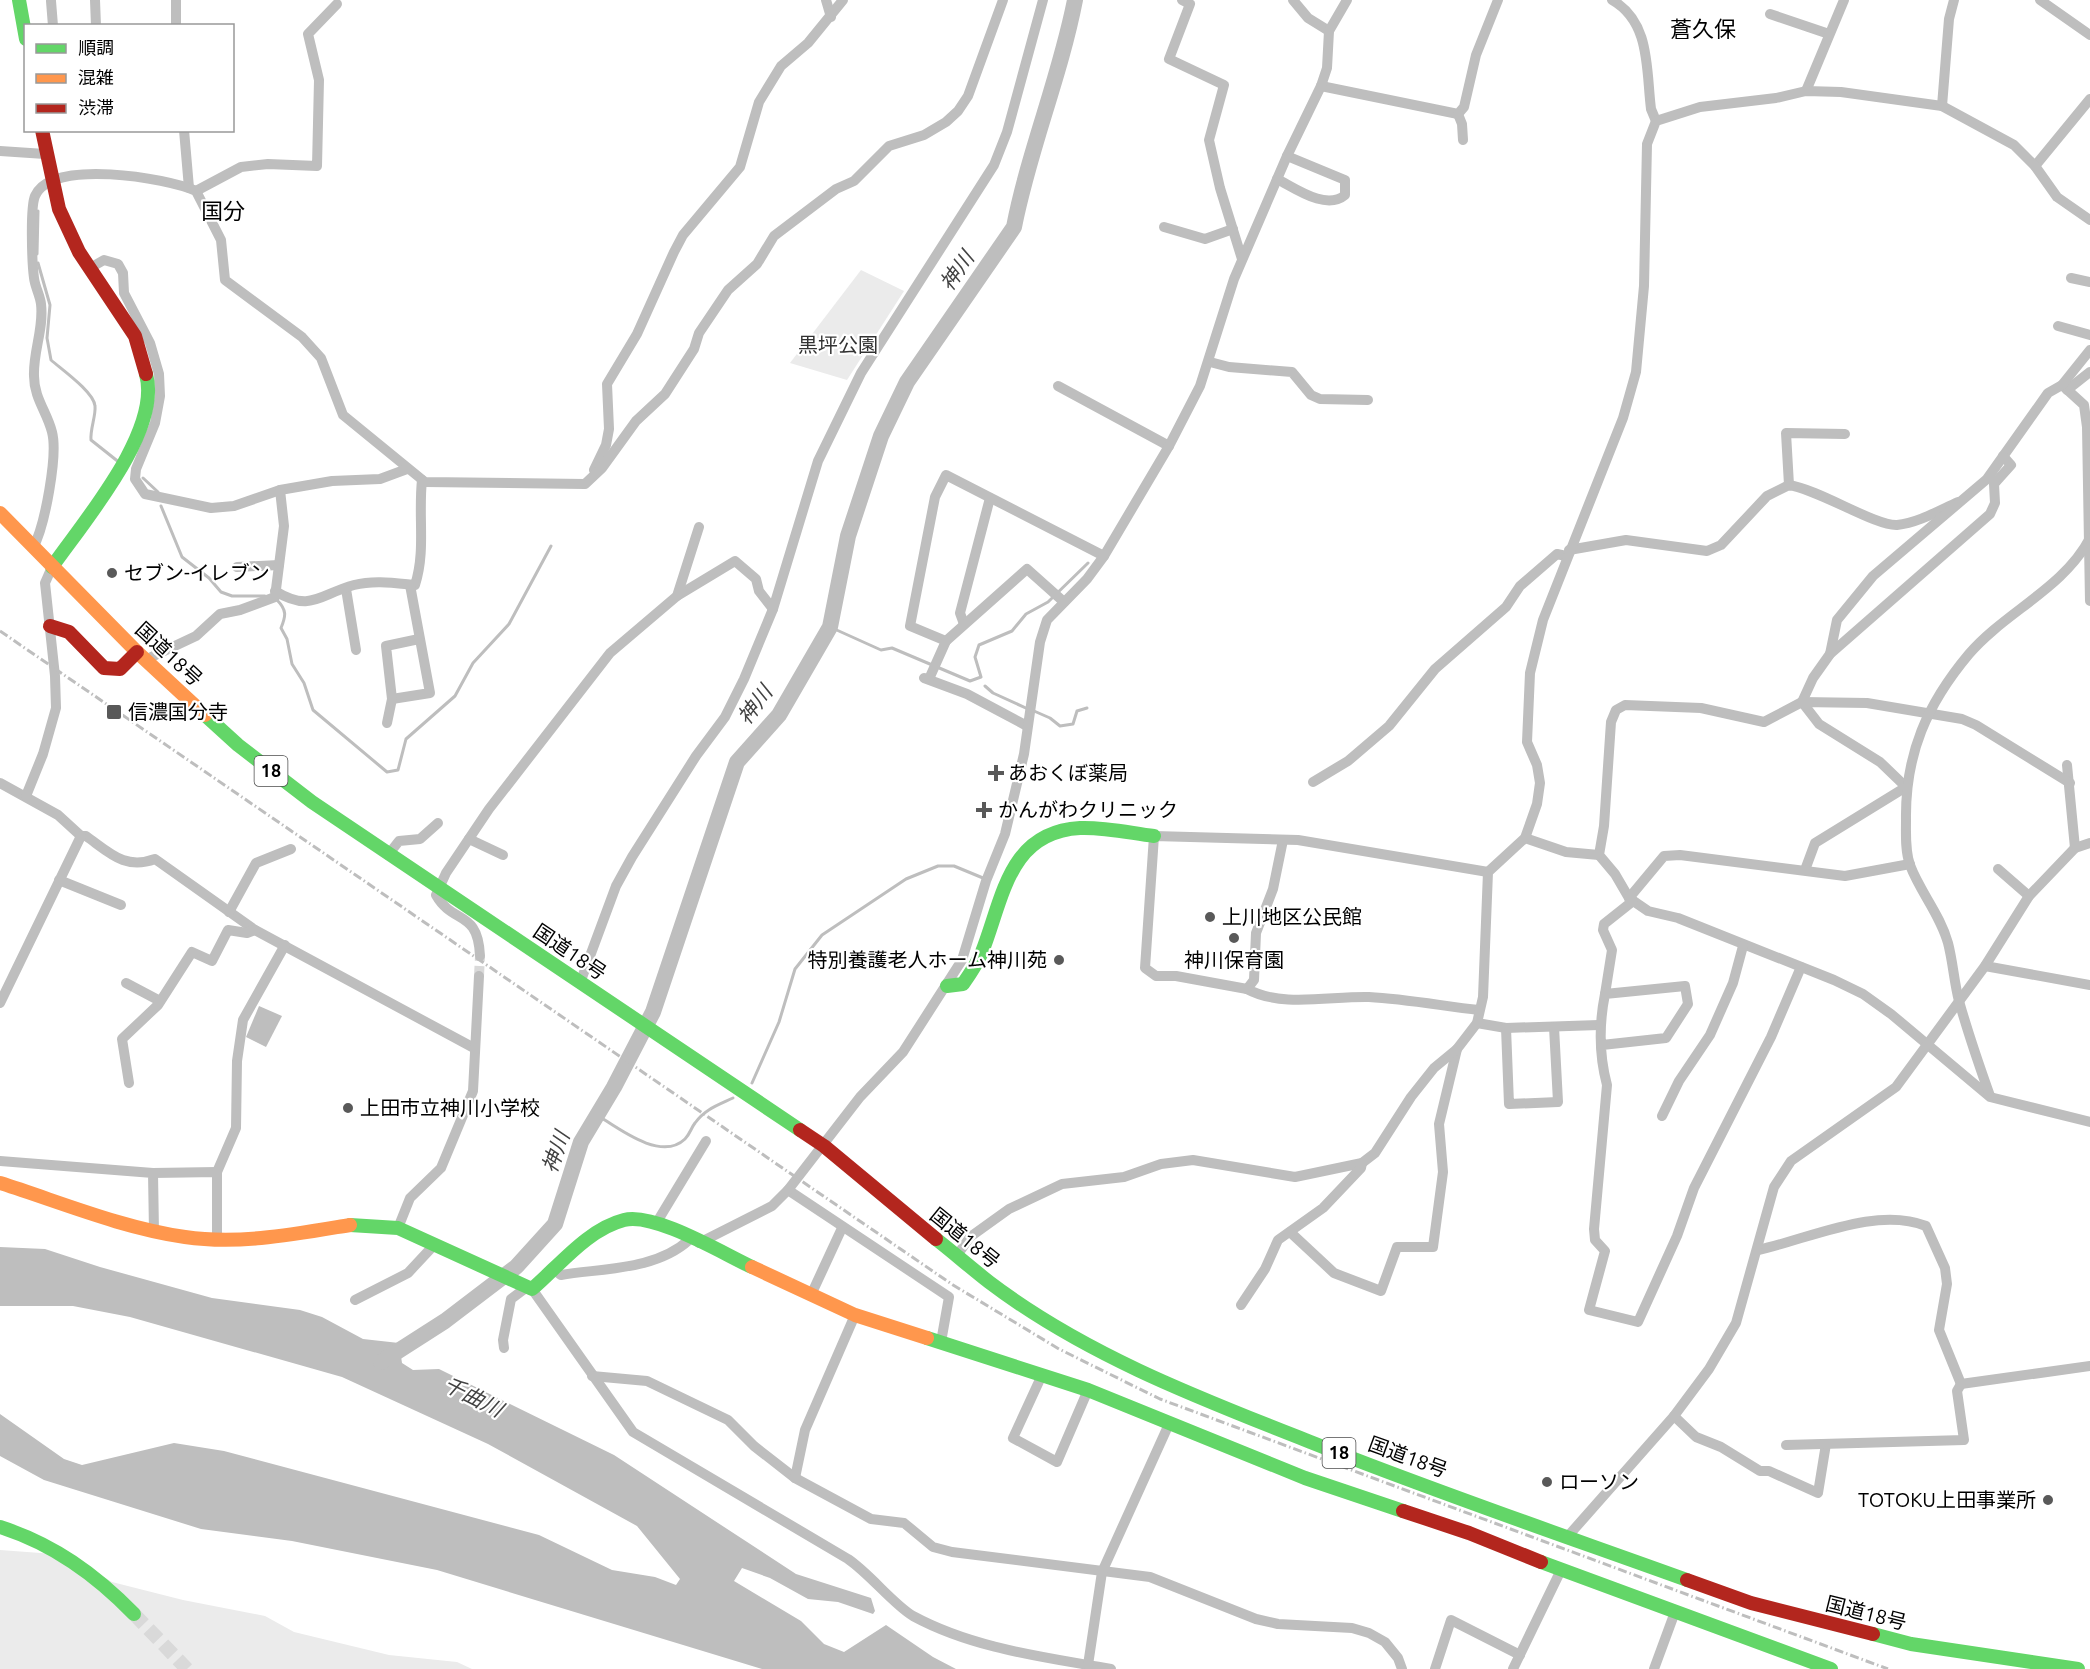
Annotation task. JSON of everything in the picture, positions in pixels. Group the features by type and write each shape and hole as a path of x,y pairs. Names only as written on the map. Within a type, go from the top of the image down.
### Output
{"main road":[{"path":"19,0 24,28"},
{"path":"42,132 51,183 68,230 135,336 148,377 149,397 145,417 129,456 52,567"},
{"name":"国道18号","path":"0,513 141,656 237,745 312,802 388,855 824,1146 956,1257 990,1283 1058,1327 1157,1379 1359,1461 1569,1535 1751,1603 1911,1644 2078,1669"},
{"path":"50,626 69,632 104,668 120,669 141,656"},
{"path":"947,986 963,984 982,954 1009,872 1017,859 1029,847 1045,836 1073,829 1154,837"},
{"path":"0,1183 154,1233 217,1240 267,1239 358,1224 398,1228 530,1288 556,1271 600,1231 621,1221 635,1218 657,1222 855,1315 1088,1390 1305,1478 1469,1533 1561,1570 1831,1669"},
{"path":"0,1527 36,1540 97,1576 134,1614"}],"street":[{"path":"95,0 96,24"},
{"path":"176,0 176,24"},
{"path":"826,0 831,17"},
{"path":"592,476 606,445 609,429 607,384 637,334 674,252 683,235 740,167 759,102 775,74 808,43 843,0"},
{"path":"184,132 192,190 221,240 225,280 302,337 321,358 343,415 422,480 585,484 602,468 636,421 665,394 694,349 699,333 728,290 757,264 774,236 836,189 854,182 889,146 924,135 946,122 958,111 968,96 1003,0"},
{"path":"584,985 616,886 696,756 725,717 748,670 773,609 818,461 861,373 994,165 1007,132 1043,0"},
{"path":"1182,0 1190,4 1168,59 1224,85 1209,140 1242,259"},
{"path":"1293,0 1308,18 1329,31"},
{"path":"556,1271 561,1275 648,1262 677,1251 772,1206 788,1190 808,1161 824,1146 860,1098 903,1052 947,986 962,960 986,880 1005,834 1027,726 1043,630 1047,620 1087,579 1104,556 1169,446 1210,362 1215,339 1242,259 1287,156 1321,86 1327,68 1329,31 1347,0"},
{"path":"1458,114 1464,107 1476,55 1498,0"},
{"path":"956,1257 970,1237 1009,1209 1062,1184 1124,1177 1161,1164 1193,1160 1295,1177 1362,1163 1375,1153 1398,1115 1434,1068 1457,1049 1477,1023 1483,996 1488,872 1524,838 1537,804 1540,783 1537,765 1527,742 1530,673 1543,620 1567,553 1623,418 1636,372 1644,286 1647,144 1656,121 1652,109 1640,27 1624,7 1612,0"},
{"path":"1806,91 1844,0"},
{"path":"1942,106 1949,20 1954,0"},
{"path":"2040,0 2090,35"},
{"path":"51,1 53,24"},
{"path":"33,548 42,524 54,449 51,428 39,403 34,377 34,360 43,319 34,278 34,199 41,188 75,174 132,175 192,190 240,167 268,164 317,166 319,80 308,34 337,4"},
{"path":"1770,14 1830,34"},
{"path":"1321,86 1458,114"},
{"path":"1656,121 1700,107 1776,98 1806,91 1841,92 1942,106 2014,146 2035,166 2057,197 2090,220"},
{"path":"2035,166 2090,99"},
{"path":"1458,114 1462,124 1462,140"},
{"path":"0,151 45,154"},
{"path":"1277,179 1319,200 1340,200 1346,195 1345,180 1287,156"},
{"path":"1164,227 1205,239 1233,229"},
{"path":"90,268 104,260 118,264 123,273 124,293 156,360 159,374 158,408 149,440 136,469 135,479 145,494 211,508 234,506 280,490 332,481 380,479 406,469"},
{"path":"2071,278 2090,282"},
{"path":"2058,326 2090,334"},
{"path":"2064,387 2090,350"},
{"path":"1210,362 1229,367 1292,372 1311,394 1320,399 1368,400"},
{"path":"1830,654 1837,620 1873,576 1987,478 2048,393 2090,372"},
{"path":"1058,386 1169,446"},
{"path":"2064,387 2084,405 2087,427 2090,601"},
{"path":"1789,484 1786,433 1845,434"},
{"path":"1905,787 1880,762 1819,724 1801,698 1830,654 1990,514 1995,503 1994,484 2011,465 2003,456"},
{"path":"946,641 910,626 935,497 946,475 1104,556"},
{"path":"275,591 295,602 318,600 346,589 377,582 415,585 422,553 418,510 422,480"},
{"path":"1313,782 1348,761 1389,726 1435,669 1506,607 1520,586 1557,554 1626,540 1707,551 1721,545 1767,496 1789,484 1832,498 1880,522 1891,524 1917,519 1958,502"},
{"path":"141,656 196,636 220,614 258,604 274,597 284,526 280,490"},
{"path":"964,624 960,613 990,498"},
{"path":"677,596 699,527"},
{"path":"1990,1096 1959,1000 1948,942 1937,914 1910,864 1906,840 1905,787 1928,714 1943,687 1971,652 2049,585 2082,553 2090,538"},
{"path":"480,956 479,937 475,930 440,903 436,895 438,889 469,839 513,776 610,653 677,596 735,561 756,579 759,591 773,609"},
{"path":"237,567 279,565"},
{"path":"26,796 47,743 56,708 45,583 52,567"},
{"path":"1027,726 967,694 926,678 946,641 1027,569 1064,602"},
{"path":"392,699 430,693 410,585"},
{"path":"346,589 356,650"},
{"path":"387,723 392,699 386,645 419,639"},
{"path":"1599,855 1604,826 1611,722 1616,710 1625,705 1701,708 1764,722 1802,702 1867,703 1962,719 1976,725 2070,783"},
{"path":"2067,765 2075,848"},
{"path":"0,783 58,815 81,836 86,836 123,861 141,864 155,859 255,930 474,1048"},
{"path":"1805,870 1815,843 1905,787"},
{"path":"388,855 399,841 420,839 438,824"},
{"path":"0,1003 81,836"},
{"path":"1479,1010 1371,998 1333,1000 1261,996 1247,989 1176,976 1156,976 1145,968 1154,837 1283,840 1359,849 1488,872"},
{"path":"1524,838 1566,852 1599,855 1615,874 1631,900 1648,912 1678,918 1863,994 1891,1014 1990,1096 2090,1122"},
{"path":"469,839 503,855"},
{"path":"1247,989 1254,980 1256,933 1274,889 1283,840"},
{"path":"1569,1535 1674,1416 1709,1369 1736,1323 1774,1187 1791,1161 1896,1087 1985,966 2029,896 2075,848 2090,843"},
{"path":"229,912 256,863 291,849"},
{"path":"1801,968 1771,1036 1694,1188 1677,1236 1638,1323 1589,1310 1605,1251 1595,1240 1594,1229 1607,1085 1601,1064 1602,1045 1599,1025 1612,950 1603,930 1604,924 1631,900 1664,856 1680,855 1845,876 1910,864"},
{"path":"1998,869 2029,896"},
{"path":"59,880 121,905"},
{"path":"129,1083 122,1039 160,1001 192,952 212,961 228,930 247,933 255,930"},
{"path":"217,1240 217,1172 236,1128 237,1061 243,1020 285,945"},
{"path":"1662,1116 1679,1081 1710,1035 1733,983 1743,946"},
{"path":"1985,966 2090,985"},
{"path":"398,1228 410,1198 441,1168 464,1117 473,1090 479,976"},
{"path":"126,983 160,1001"},
{"path":"1602,1045 1666,1038 1688,1004 1685,986 1605,994"},
{"path":"1477,1023 1506,1028 1599,1025"},
{"path":"1506,1028 1509,1104 1558,1102 1554,1026"},
{"path":"1290,1232 1334,1273 1381,1291 1393,1252 1397,1247 1433,1247 1443,1172 1439,1124 1457,1049"},
{"path":"657,1222 706,1141"},
{"path":"0,1161 153,1173 217,1172"},
{"path":"1241,1305 1265,1269 1278,1240 1332,1200 1361,1168 1362,1163"},
{"path":"153,1173 154,1233"},
{"path":"788,1190 949,1297 941,1342"},
{"path":"1758,1250 1850,1225 1876,1221 1911,1221 1926,1226 1945,1268 1947,1284 1939,1330 1960,1384 1957,1391 1964,1440 1786,1445"},
{"path":"811,1295 842,1228"},
{"path":"355,1300 408,1274 435,1245"},
{"path":"504,1348 503,1340 511,1299 530,1288 633,1432 848,1559 866,1571 911,1614 976,1641 1111,1669"},
{"path":"795,1478 806,1430 855,1315"},
{"path":"1960,1384 2090,1366"},
{"path":"1042,1375 1013,1438 1057,1462 1088,1390"},
{"path":"592,1376 647,1381 728,1420 754,1446 795,1478 871,1519 904,1522 933,1546 952,1552 1150,1577 1256,1619 1278,1624 1352,1628 1369,1632 1385,1642 1398,1658 1402,1669"},
{"path":"1674,1416 1696,1437 1721,1447 1760,1471 1769,1471 1818,1493 1826,1444"},
{"path":"1088,1665 1102,1572 1169,1424"},
{"path":"1513,1669 1561,1570"},
{"path":"1654,1669 1675,1612"},
{"path":"1435,1669 1451,1620 1520,1655"}],"green space":[{"name":"黒坪公園","path":"861,270 904,291 847,380 790,363"},
{"path":"0,1550 54,1554 79,1562 112,1582 183,1600 265,1616 294,1632 389,1655 457,1662 472,1669 0,1669"}],"water":[{"path":"259,1006 282,1016 266,1047 246,1037"},
{"name":"千曲川","path":"0,1247 45,1249 212,1298 300,1310 322,1317 363,1339 399,1343 402,1363 413,1370 439,1369 614,1455 796,1574 871,1598 875,1611 873,1614 838,1602 808,1599 770,1578 742,1568 734,1581 801,1621 824,1644 844,1652 886,1625 933,1657 956,1669 762,1669 437,1570 292,1541 201,1529 44,1480 0,1456 0,1414 64,1459 82,1465 174,1443 224,1451 539,1535 612,1570 655,1577 676,1585 680,1579 637,1526 488,1444 342,1377 130,1317 73,1306 0,1306"}],"waterway":[{"name":"神川","path":"381,1362 445,1321 516,1267 555,1224 581,1142 614,1087 653,1012 737,762 779,715 830,627 848,536 881,436 907,382 1014,227 1075,0"},
{"path":"37,254 38,211"},
{"path":"38,263 50,305 47,338 51,360 89,394 95,406 91,440 120,463"},
{"path":"143,478 158,492"},
{"path":"161,506 182,557 209,578 221,592 232,596 265,596"},
{"path":"277,600 284,610 285,617 281,628 287,639 292,664 304,683 313,710 387,772 398,770 406,739 455,696 473,663 509,624 551,546"},
{"path":"830,627 881,650 892,648 970,681 981,677 975,657 979,645 1012,631 1026,614 1048,602 1088,563"},
{"path":"985,686 993,693 1028,709"},
{"path":"1034,711 1050,718 1060,726 1073,724 1077,711 1087,708"},
{"path":"752,1083 779,1022 795,969 822,935 906,879 938,866 954,866 983,878"},
{"path":"597,1115 640,1140 664,1147 675,1145 685,1139 703,1114 733,1098"}],"tunnel":[{"path":"479,976 480,956"},
{"path":"134,1614 187,1669"}],"railway":[{"path":"0,631 953,1285 1059,1349 1160,1399 1888,1669"}],"traffic: fast":[{"path":"19,0 24,28"},
{"path":"52,567 100,501 132,448 143,422 148,397 146,374"},
{"path":"205,715 238,745 312,802 800,1130"},
{"path":"947,986 963,984 973,969 982,952 1012,872 1023,855 1037,842 1056,832 1080,828 1108,829 1154,836"},
{"path":"350,1225 398,1228 532,1289 586,1240 598,1231 624,1220 637,1219 670,1228 752,1267"},
{"path":"936,1239 989,1282 1026,1308 1064,1332 1145,1373 1229,1410 1359,1461 1687,1580"},
{"path":"927,1338 1088,1390 1305,1478 1403,1511"},
{"path":"0,1527 38,1542 72,1562 104,1586 134,1614"},
{"path":"1541,1562 1831,1669"},
{"path":"1873,1634 1911,1644 2078,1669"}],"traffic: slow":[{"path":"0,513 137,652 205,715"},
{"path":"0,1183 91,1214 161,1233 185,1237 247,1239 350,1225"},
{"path":"752,1267 855,1315 927,1338"}],"traffic: jam":[{"path":"42,132 59,209 79,252 135,336 146,374"},
{"path":"50,626 69,632 104,668 120,669 137,652"},
{"path":"800,1130 824,1146 936,1239"},
{"path":"1403,1511 1469,1533 1541,1562"},
{"path":"1687,1580 1751,1603 1873,1634"}],"place":[{"name":"セブン-イレブン","path":"112,573"},
{"name":"信濃国分寺","path":"114,712"},
{"name":"あおくぼ薬局","path":"996,773"},
{"name":"かんがわクリニック","path":"984,810"},
{"name":"上川地区公民館","path":"1210,917"},
{"name":"神川保育園","path":"1234,938"},
{"name":"特別養護老人ホーム神川苑","path":"1059,960"},
{"name":"上田市立神川小学校","path":"348,1108"},
{"name":"ローソン","path":"1547,1482"},
{"name":"TOTOKU上田事業所","path":"2048,1500"}],"district":[{"name":"蒼久保","path":"1703,29"},
{"name":"国分","path":"223,211"}]}
